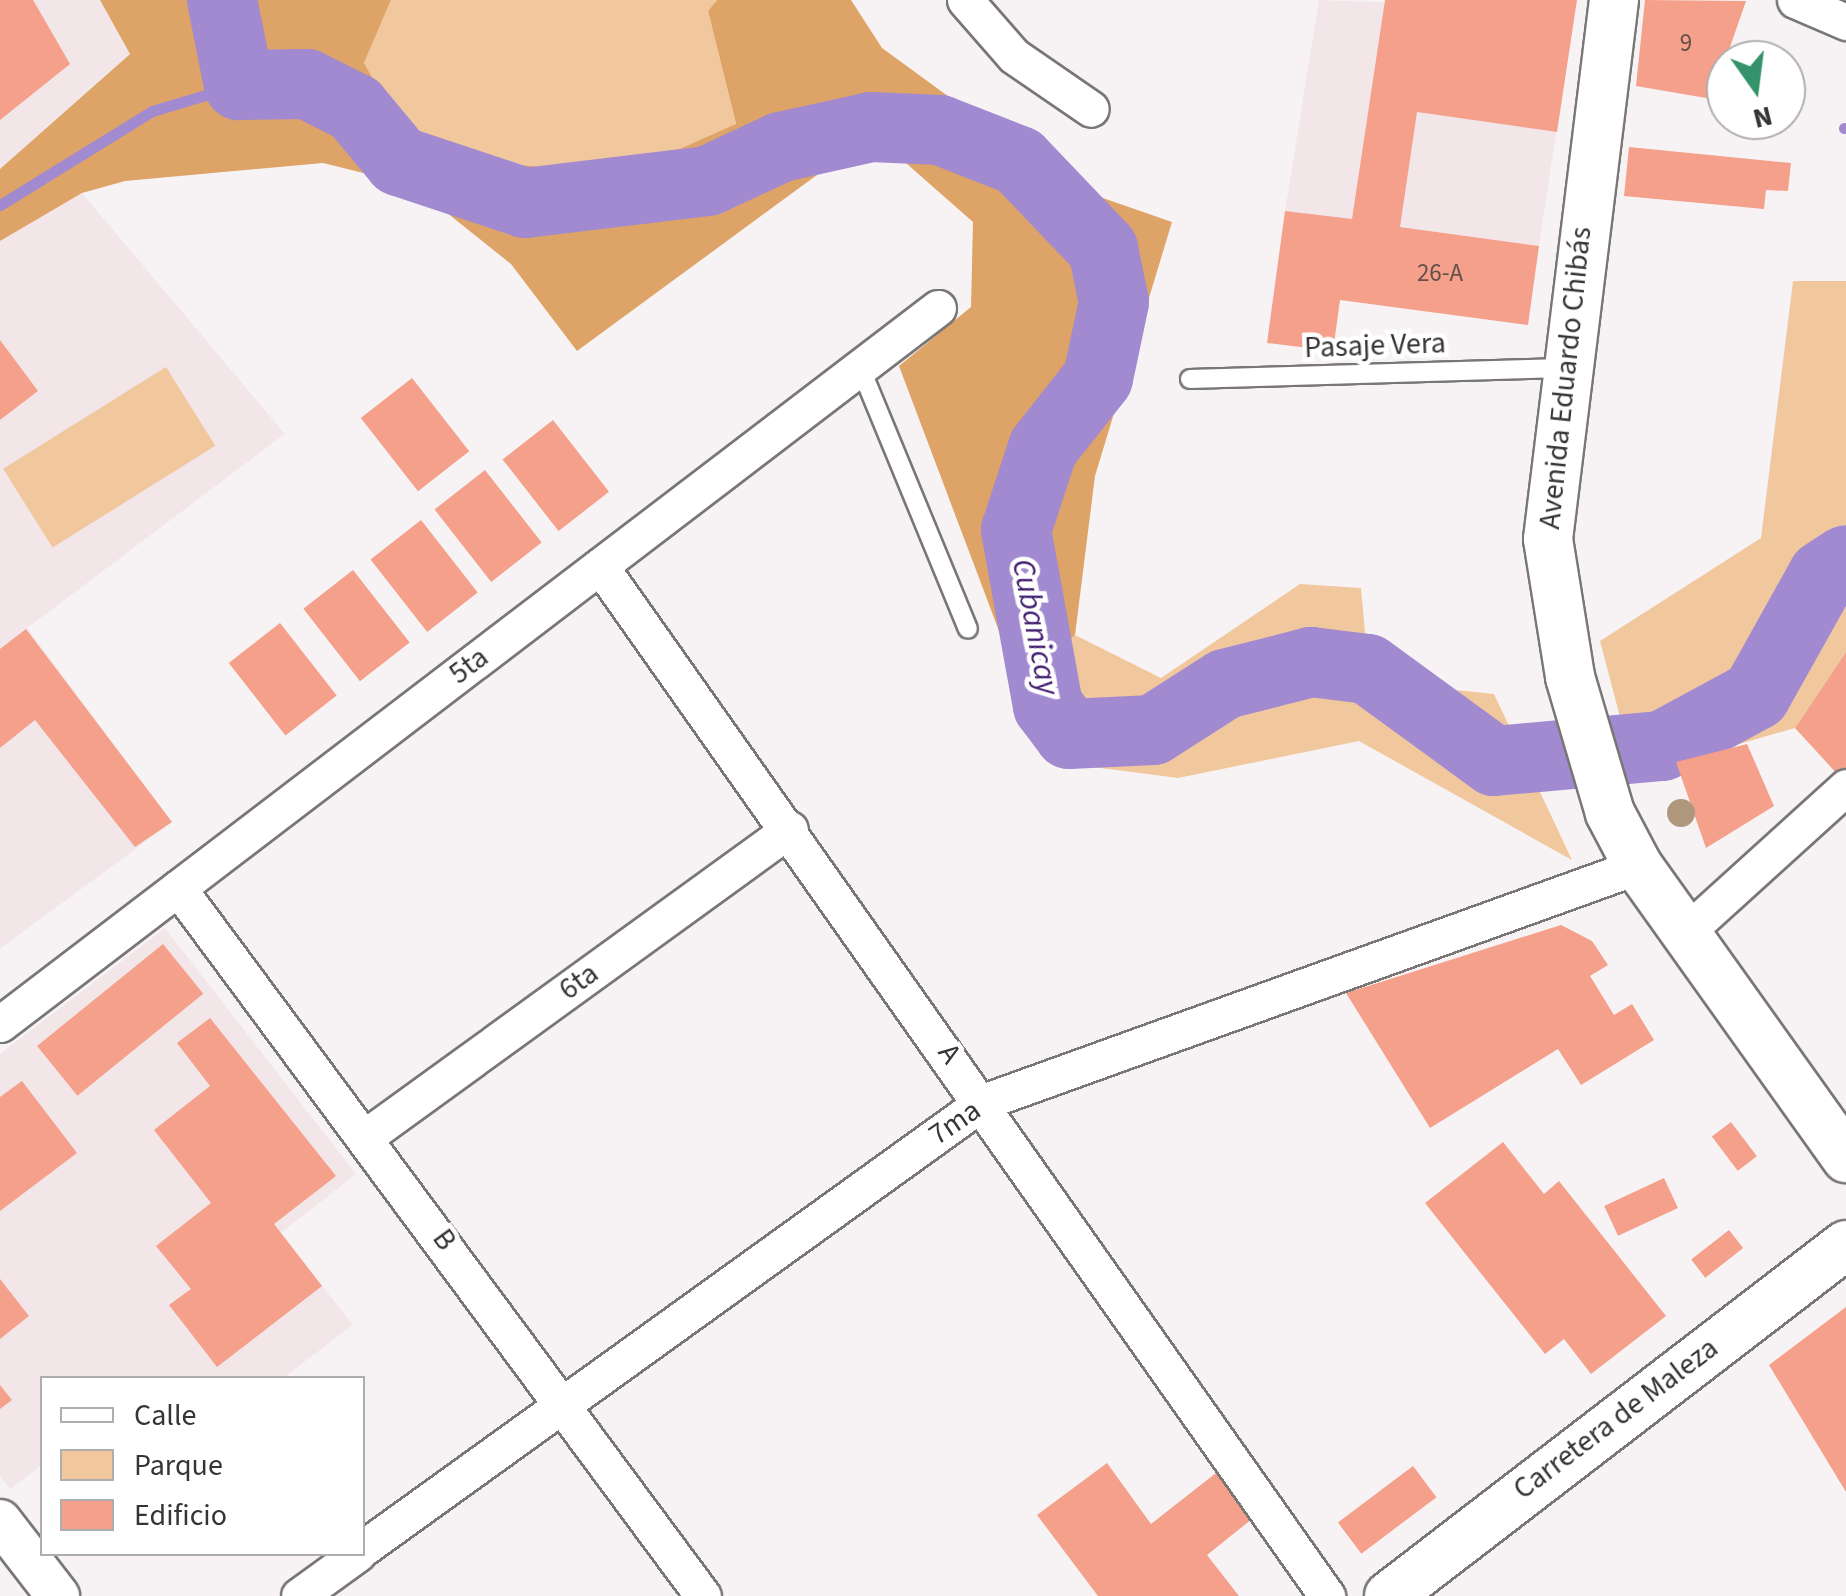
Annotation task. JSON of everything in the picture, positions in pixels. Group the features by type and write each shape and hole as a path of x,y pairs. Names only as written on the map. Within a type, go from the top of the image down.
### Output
{"main road":[{"name":"Avenida Eduardo Chibás","path":"1614,0 1562,368 1548,539 1570,677 1610,813 1638,866 1683,935 1846,1158"},
{"name":"Carretera de Maleza","path":"1389,1596 1846,1245"}],"street":[{"path":"965,0 1014,56 1091,110"},
{"path":"1795,0 1846,22"},
{"name":"5ta","path":"0,1024 938,308"},
{"name":"A","path":"600,566 983,1102 1327,1596"},
{"path":"1683,935 1846,787"},
{"name":"6ta","path":"368,1136 790,829"},
{"name":"7ma","path":"365,1547 983,1102 1638,866"},
{"name":"B","path":"178,888 368,1136 703,1596"},
{"path":"0,1521 58,1596"},
{"name":"7ma","path":"300,1596 353,1556"}],"lane":[{"path":"860,367 968,628"},
{"name":"Pasaje Vera","path":"1190,379 1562,368"}],"shaded area":[{"path":"0,0 100,0 130,53 0,169"},
{"path":"100,0 391,0 364,63 416,154 621,175 736,124 708,11 717,0 851,0 882,48 1074,188 1172,222 1095,476 1075,635 1019,684 899,366 971,307 973,222 898,156 836,161 577,351 511,264 412,185 323,163 125,181 82,193 0,241 0,169 130,54"},
{"path":"1319,0 1575,9 1539,246 1285,211"},
{"path":"82,193 285,434 27,628 172,822 0,949 0,241"},
{"path":"165,928 356,1174 281,1233 353,1325 286,1376 40,1376 40,1466 10,1489 0,1476 0,1054"}],"green space":[{"path":"391,0 717,0 708,11 736,125 621,175 416,154 364,63"},
{"path":"1793,281 1846,281 1846,652 1795,728 1635,774 1600,641 1761,538"},
{"path":"166,367 215,446 52,548 3,469"},
{"path":"1300,584 1361,588 1366,644 1416,686 1494,694 1572,860 1359,741 1178,778 1093,767 1043,740 1019,684 1075,635 1161,678"}],"building":[{"path":"0,0 33,0 70,64 0,120"},
{"path":"1385,0 1577,0 1557,132 1417,112 1400,227 1539,246 1528,325 1340,300 1333,351 1267,343 1285,211 1352,219"},
{"path":"1645,0 1746,1 1732,40 1706,40 1706,98 1636,86"},
{"path":"1629,147 1791,163 1788,191 1766,190 1764,209 1624,196"},
{"path":"0,340 38,391 0,420"},
{"path":"412,378 469,451 418,491 361,418"},
{"path":"553,420 609,492 559,531 503,459"},
{"path":"485,470 542,542 491,582 435,509"},
{"path":"421,520 478,592 427,632 371,559"},
{"path":"353,570 410,642 360,681 303,609"},
{"path":"280,623 337,695 285,736 229,663"},
{"path":"26,629 172,822 135,847 35,720 0,748 0,649"},
{"path":"1846,652 1846,770 1839,776 1795,728"},
{"path":"1747,744 1774,806 1706,848 1676,762"},
{"path":"1561,925 1592,941 1608,965 1590,976 1614,1015 1632,1004 1654,1040 1581,1085 1558,1049 1430,1128 1346,993"},
{"path":"163,944 203,994 77,1096 37,1046"},
{"path":"210,1018 336,1176 274,1224 322,1286 217,1367 169,1305 191,1289 156,1246 211,1203 154,1130 210,1086 177,1043"},
{"path":"22,1081 77,1153 0,1211 0,1097"},
{"path":"1731,1122 1757,1156 1738,1171 1712,1136"},
{"path":"1503,1142 1544,1194 1559,1181 1666,1316 1591,1374 1564,1339 1545,1354 1425,1203"},
{"path":"1664,1178 1678,1208 1618,1236 1604,1206"},
{"path":"1729,1230 1743,1248 1705,1278 1691,1260"},
{"path":"0,1279 29,1316 0,1339"},
{"path":"1846,1307 1846,1492 1769,1365"},
{"path":"0,1385 12,1400 0,1409"},
{"path":"1107,1463 1151,1524 1216,1473 1252,1519 1207,1555 1239,1596 1098,1596 1037,1515"},
{"path":"1413,1466 1436,1497 1361,1554 1338,1523"}],"waterway":[{"name":"Cubanicay","path":"222,0 239,85 307,84 355,108 399,161 525,203 708,181 781,147 871,127 940,130 1019,161 1103,249 1114,302 1098,378 1043,448 1016,530 1048,706 1069,734 1153,730 1225,684 1311,662 1368,669 1494,761 1662,746 1756,695 1823,575 1846,560"},
{"path":"0,205 152,111 239,85"}]}
